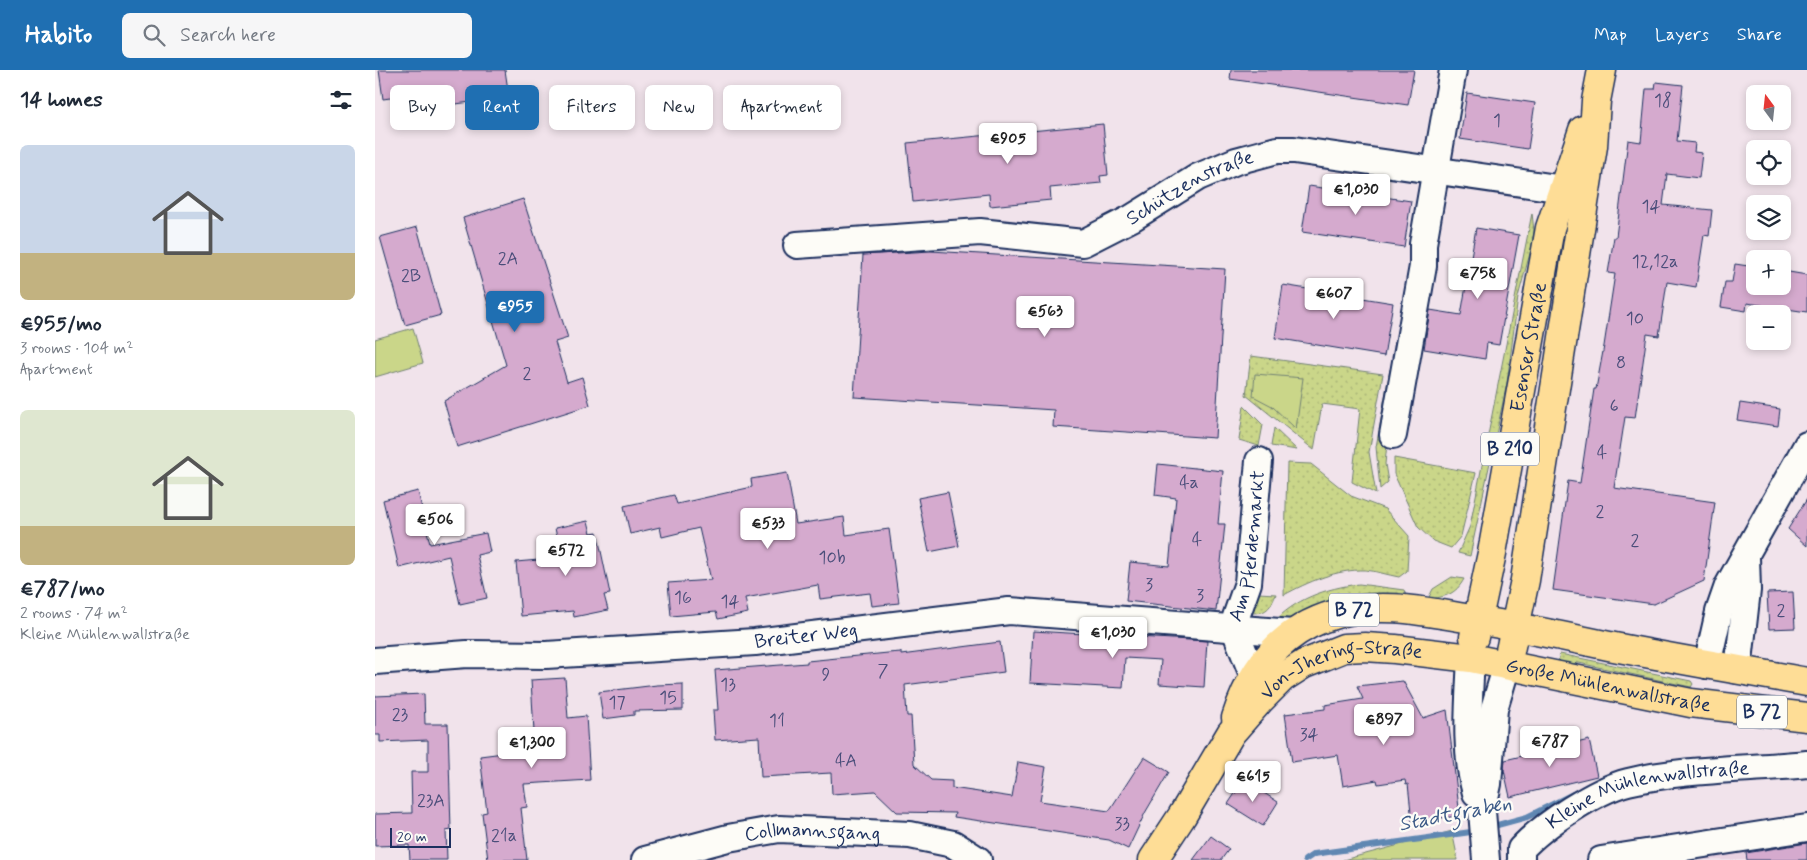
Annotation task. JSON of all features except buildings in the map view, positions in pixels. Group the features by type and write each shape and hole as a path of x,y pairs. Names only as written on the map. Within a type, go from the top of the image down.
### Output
{"main road":[{"name":"Esenser Straße","path":"1507,665 1516,627 1573,191 1597,101 1602,70"},
{"name":"Esenser Straße","path":"1471,658 1477,620 1492,553 1550,228 1573,191"},
{"name":"Von-Jhering-Straße","path":"1231,734 1241,701 1253,675 1293,633 1337,613 1374,607 1419,610 1477,620"},
{"name":"Große Mühlenwallstraße","path":"1477,620 1707,665 1807,682"},
{"name":"Von-Jhering-Straße","path":"1153,860 1231,734 1282,678 1304,664 1337,650 1365,647 1471,658"},
{"name":"Große Mühlenwallstraße","path":"1471,658 1717,707 1807,717"},
{"name":"B 72","path":"1707,665 1709,687 1717,707"},
{"name":"B 72","path":"1717,707 1730,690 1738,670"}],"street":[{"path":"1393,435 1423,266 1423,244 1453,70"},
{"name":"Schützenstraße","path":"797,245 980,232 1083,243 1132,218 1198,177 1236,161 1277,150 1294,150 1573,191"},
{"path":"1707,665 1719,612 1728,586 1746,557 1807,445"},
{"name":"Am Pferdemarkt","path":"1235,630 1247,583 1259,461"},
{"path":"1738,670 1747,590 1746,557"},
{"name":"Breiter Weg","path":"375,661 467,654 546,655 755,642 1009,611 1293,633"},
{"path":"1235,630 1253,675"},
{"path":"1471,658 1470,750 1475,789 1481,813 1485,852"},
{"path":"1481,813 1488,784 1494,709 1507,665"},
{"name":"Kleine Mühlenwallstraße","path":"1517,859 1521,848 1547,825 1605,791 1627,782 1680,775 1803,769"},
{"path":"1601,860 1807,828"},
{"name":"Collmannsgang","path":"645,860 728,838 779,829 910,835 953,844 978,860"}],"shaded area":[{"path":"1807,835 1807,860 1634,860"}],"green space":[{"path":"1532,213 1534,231 1532,246 1518,297 1507,383 1470,556 1458,553 1470,526"},
{"path":"413,328 423,363 375,377 375,339"},
{"path":"1251,356 1383,374 1369,452 1376,494 1352,482 1360,409 1322,404 1314,450 1246,395"},
{"path":"1390,369 1394,369 1385,464 1388,482 1380,489 1376,447"},
{"path":"1255,374 1303,378 1296,429 1272,406 1253,396"},
{"path":"1244,406 1263,425 1259,446 1239,440"},
{"path":"1274,428 1297,450 1271,446"},
{"path":"1394,458 1476,473 1461,536 1451,548 1433,541 1418,527 1394,474"},
{"path":"1287,463 1311,464 1351,496 1385,509 1409,536 1407,571 1399,577 1365,570 1333,574 1303,585 1284,595"},
{"path":"1452,577 1464,579 1458,588 1450,594 1428,599 1433,589"},
{"path":"1359,584 1404,590 1406,596 1288,624 1272,624 1300,601 1335,588"},
{"path":"1258,593 1276,594 1270,606 1264,611 1259,613 1242,613"},
{"path":"1560,654 1691,681 1693,684 1691,687 1579,663 1557,666"},
{"path":"1452,831 1458,860 1343,860"}],"waterway":[{"name":"Stadtgraben","path":"1490,827 1527,817 1573,794"},
{"name":"Stadtgraben","path":"1305,860 1314,854 1478,831"}]}
